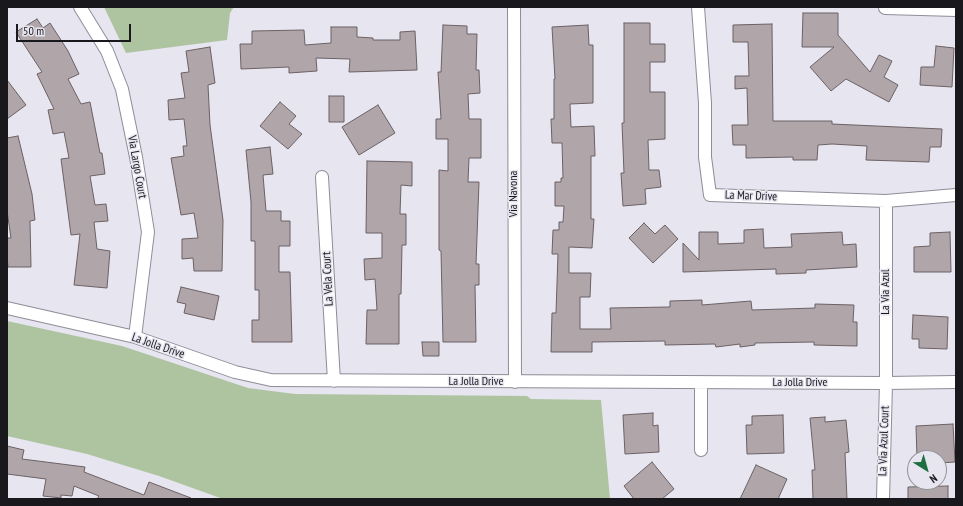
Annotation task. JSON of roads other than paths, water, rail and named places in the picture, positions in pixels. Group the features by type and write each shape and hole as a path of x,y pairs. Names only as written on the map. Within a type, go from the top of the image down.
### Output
{"street":[{"name":"Via Largo Court","path":"80,7 107,50 122,89 136,157 148,232 135,337"},
{"name":"Via Navona","path":"514,7 515,382"},
{"name":"La Mar Drive","path":"698,7 705,102 705,157 710,195 886,201 956,195"},
{"path":"885,8 956,10"},
{"name":"La Vela Court","path":"322,177 334,381"},
{"name":"La Via Azul","path":"886,201 886,383"},
{"name":"La Jolla Drive","path":"7,308 135,337 242,374 271,380 701,383 956,382"},
{"path":"701,383 701,450"},
{"name":"La Via Azul Court","path":"883,499 886,383"}]}
